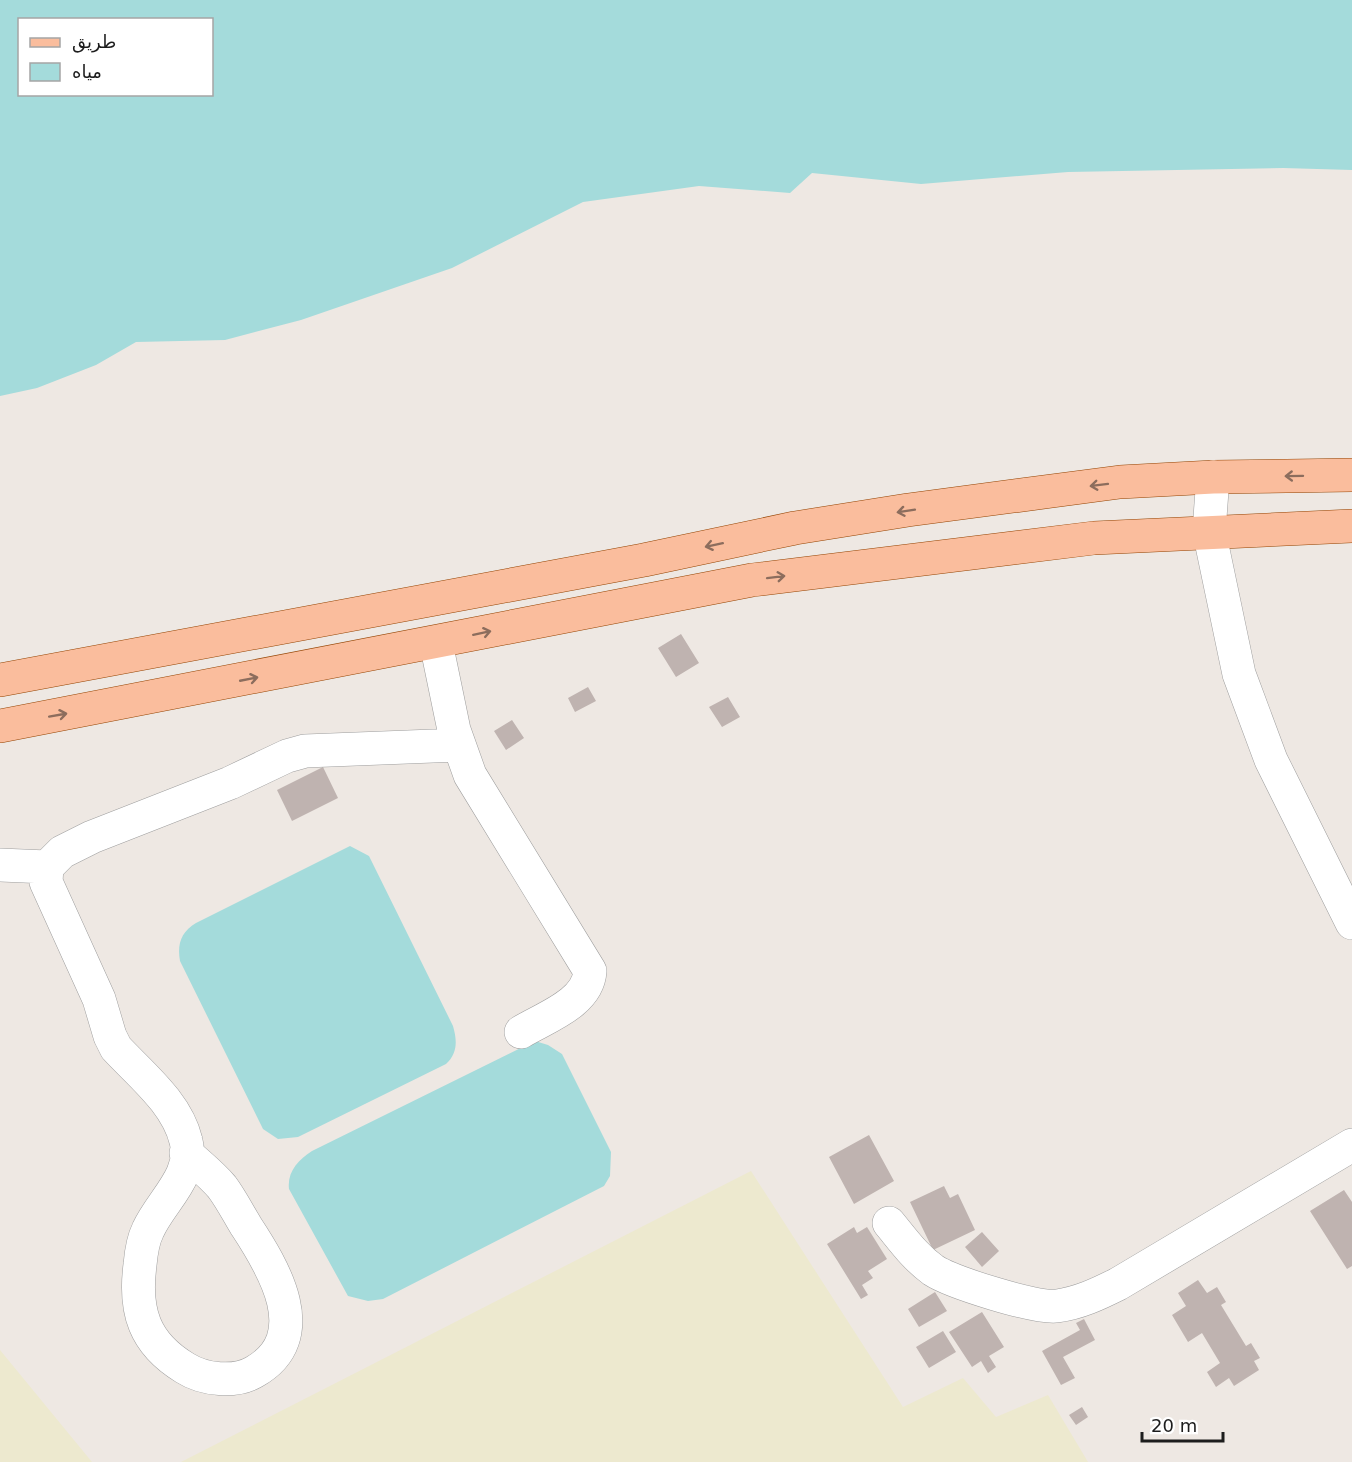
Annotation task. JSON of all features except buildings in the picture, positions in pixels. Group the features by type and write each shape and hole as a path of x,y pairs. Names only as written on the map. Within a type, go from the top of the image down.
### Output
{"main road":[{"path":"0,680 644,560 807,526 1109,483 1213,477 1352,475"},
{"path":"0,726 752,580 1094,538 1352,526"},
{"path":"431,598 436,643"}],"street":[{"path":"1213,477 1209,531 1239,674 1280,780 1352,923"},
{"path":"436,643 459,745 470,775 590,971 589,984 575,1000 521,1032"},
{"path":"186,1153 222,1186 270,1263 283,1296 286,1316 284,1336 274,1354 262,1367 245,1377 220,1379 190,1371 164,1356 149,1334 139,1311 137,1289 142,1248 147,1230 178,1183 186,1164 186,1153 187,1142 172,1109 116,1048 99,999 46,882 47,867 62,852 92,837 230,783 287,756 305,751 459,745"},
{"path":"0,865 47,867"},
{"path":"889,1223 918,1258 936,1271 986,1290 1054,1306 1082,1301 1118,1284 1352,1145"}],"shaded area":[{"path":"751,1171 903,1407 963,1378 996,1417 1048,1395 1088,1462 181,1462"},
{"path":"0,1350 92,1462 0,1462"}],"water":[{"path":"0,0 1352,0 1352,170 1283,168 1068,172 921,184 812,173 790,193 699,186 583,202 452,268 301,320 225,340 136,342 96,365 37,388 0,396"},
{"path":"350,846 369,856 453,1026 455,1051 446,1064 298,1137 278,1139 263,1129 180,961 181,939 196,923"},
{"path":"535,1041 548,1045 562,1054 611,1152 610,1176 604,1186 383,1299 368,1301 348,1296 289,1189 294,1167 312,1151"}]}
